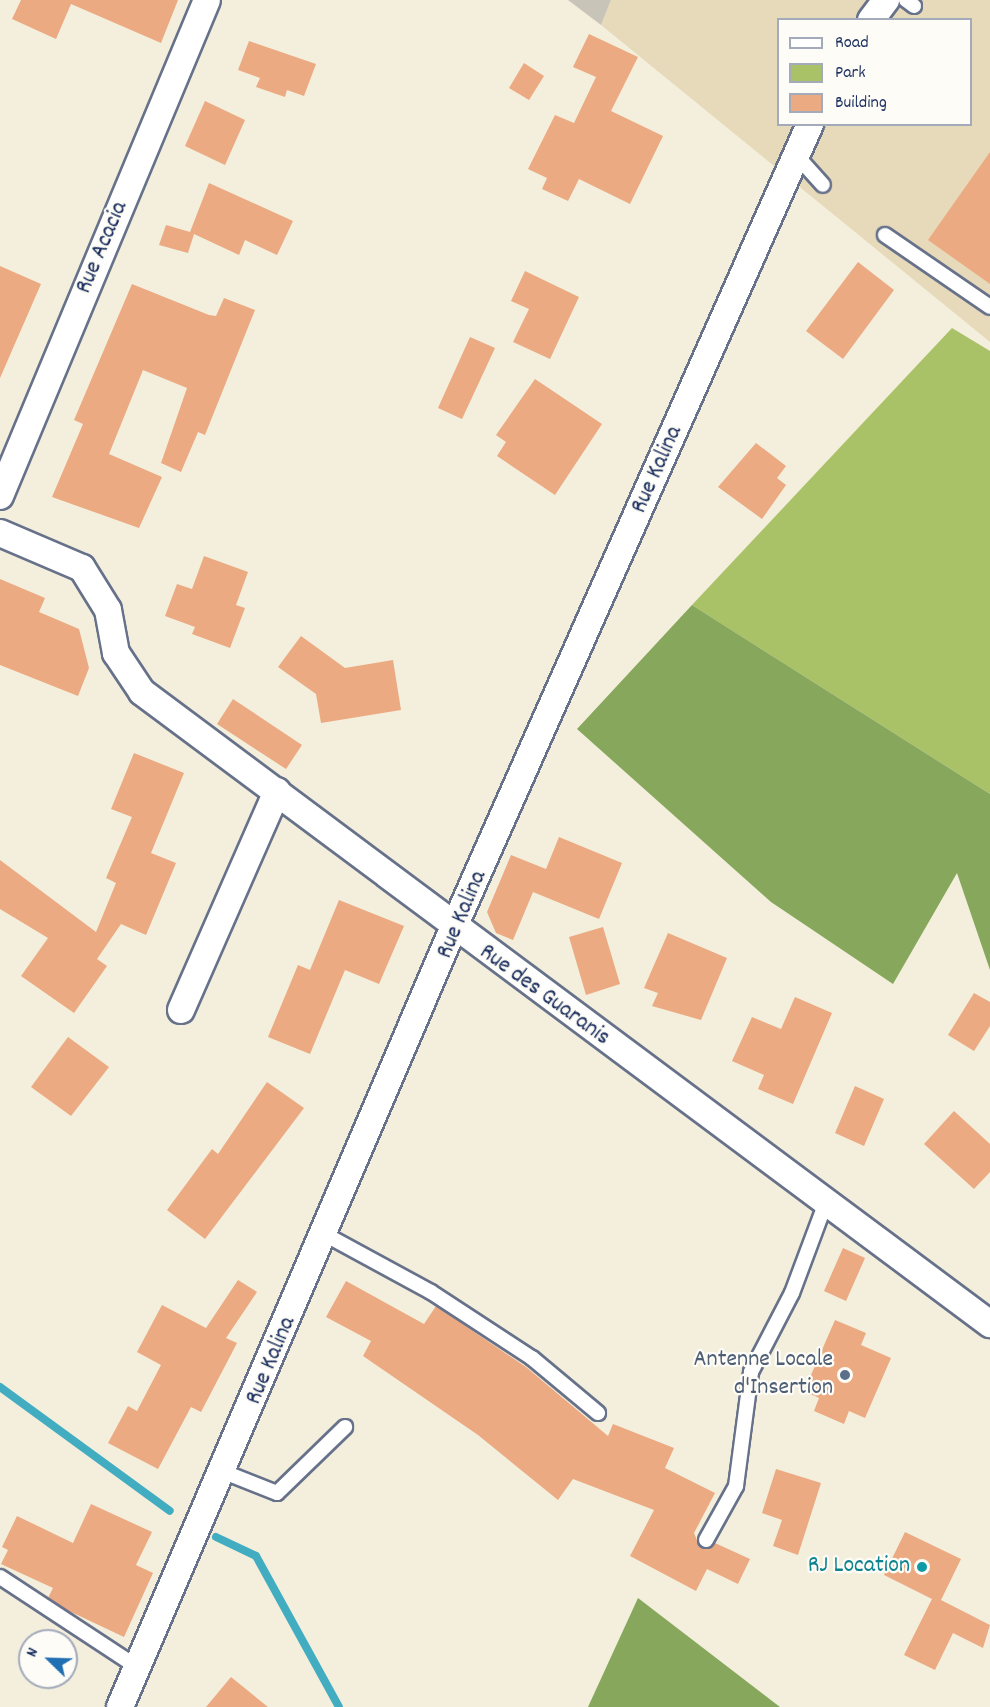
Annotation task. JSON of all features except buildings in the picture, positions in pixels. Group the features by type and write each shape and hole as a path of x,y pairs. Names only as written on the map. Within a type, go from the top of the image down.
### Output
{"street":[{"name":"Rue Acacia","path":"0,496 207,0"},
{"path":"872,18 886,0"},
{"name":"Rue Kalina","path":"120,1707 326,1235 453,929 809,126"},
{"name":"Rue des Guaranis","path":"0,533 82,568 108,610 116,653 141,692 277,791 453,929 990,1324"},
{"path":"181,1010 277,791"}],"lane":[{"path":"796,155 823,185"},
{"path":"885,235 990,307"},
{"path":"706,1540 736,1486 751,1372 792,1293 826,1202"},
{"path":"326,1235 430,1292 532,1358 598,1413"},
{"path":"224,1472 277,1493 345,1427"},
{"path":"0,1578 137,1667"}],"shaded area":[{"path":"568,0 611,0 601,25"},
{"path":"611,0 990,0 990,342 601,25"}],"green space":[{"path":"952,328 990,351 990,794 692,605"},
{"path":"692,605 990,794 990,970 957,873 893,984 771,902 577,729"},
{"path":"638,1598 780,1707 588,1707"}],"waterway":[{"path":"0,1387 170,1511"},
{"path":"216,1537 256,1556 339,1707"}],"place":[{"name":"Antenne Locale d'Insertion","path":"845,1375"},
{"name":"RJ Location","path":"922,1567"}]}
